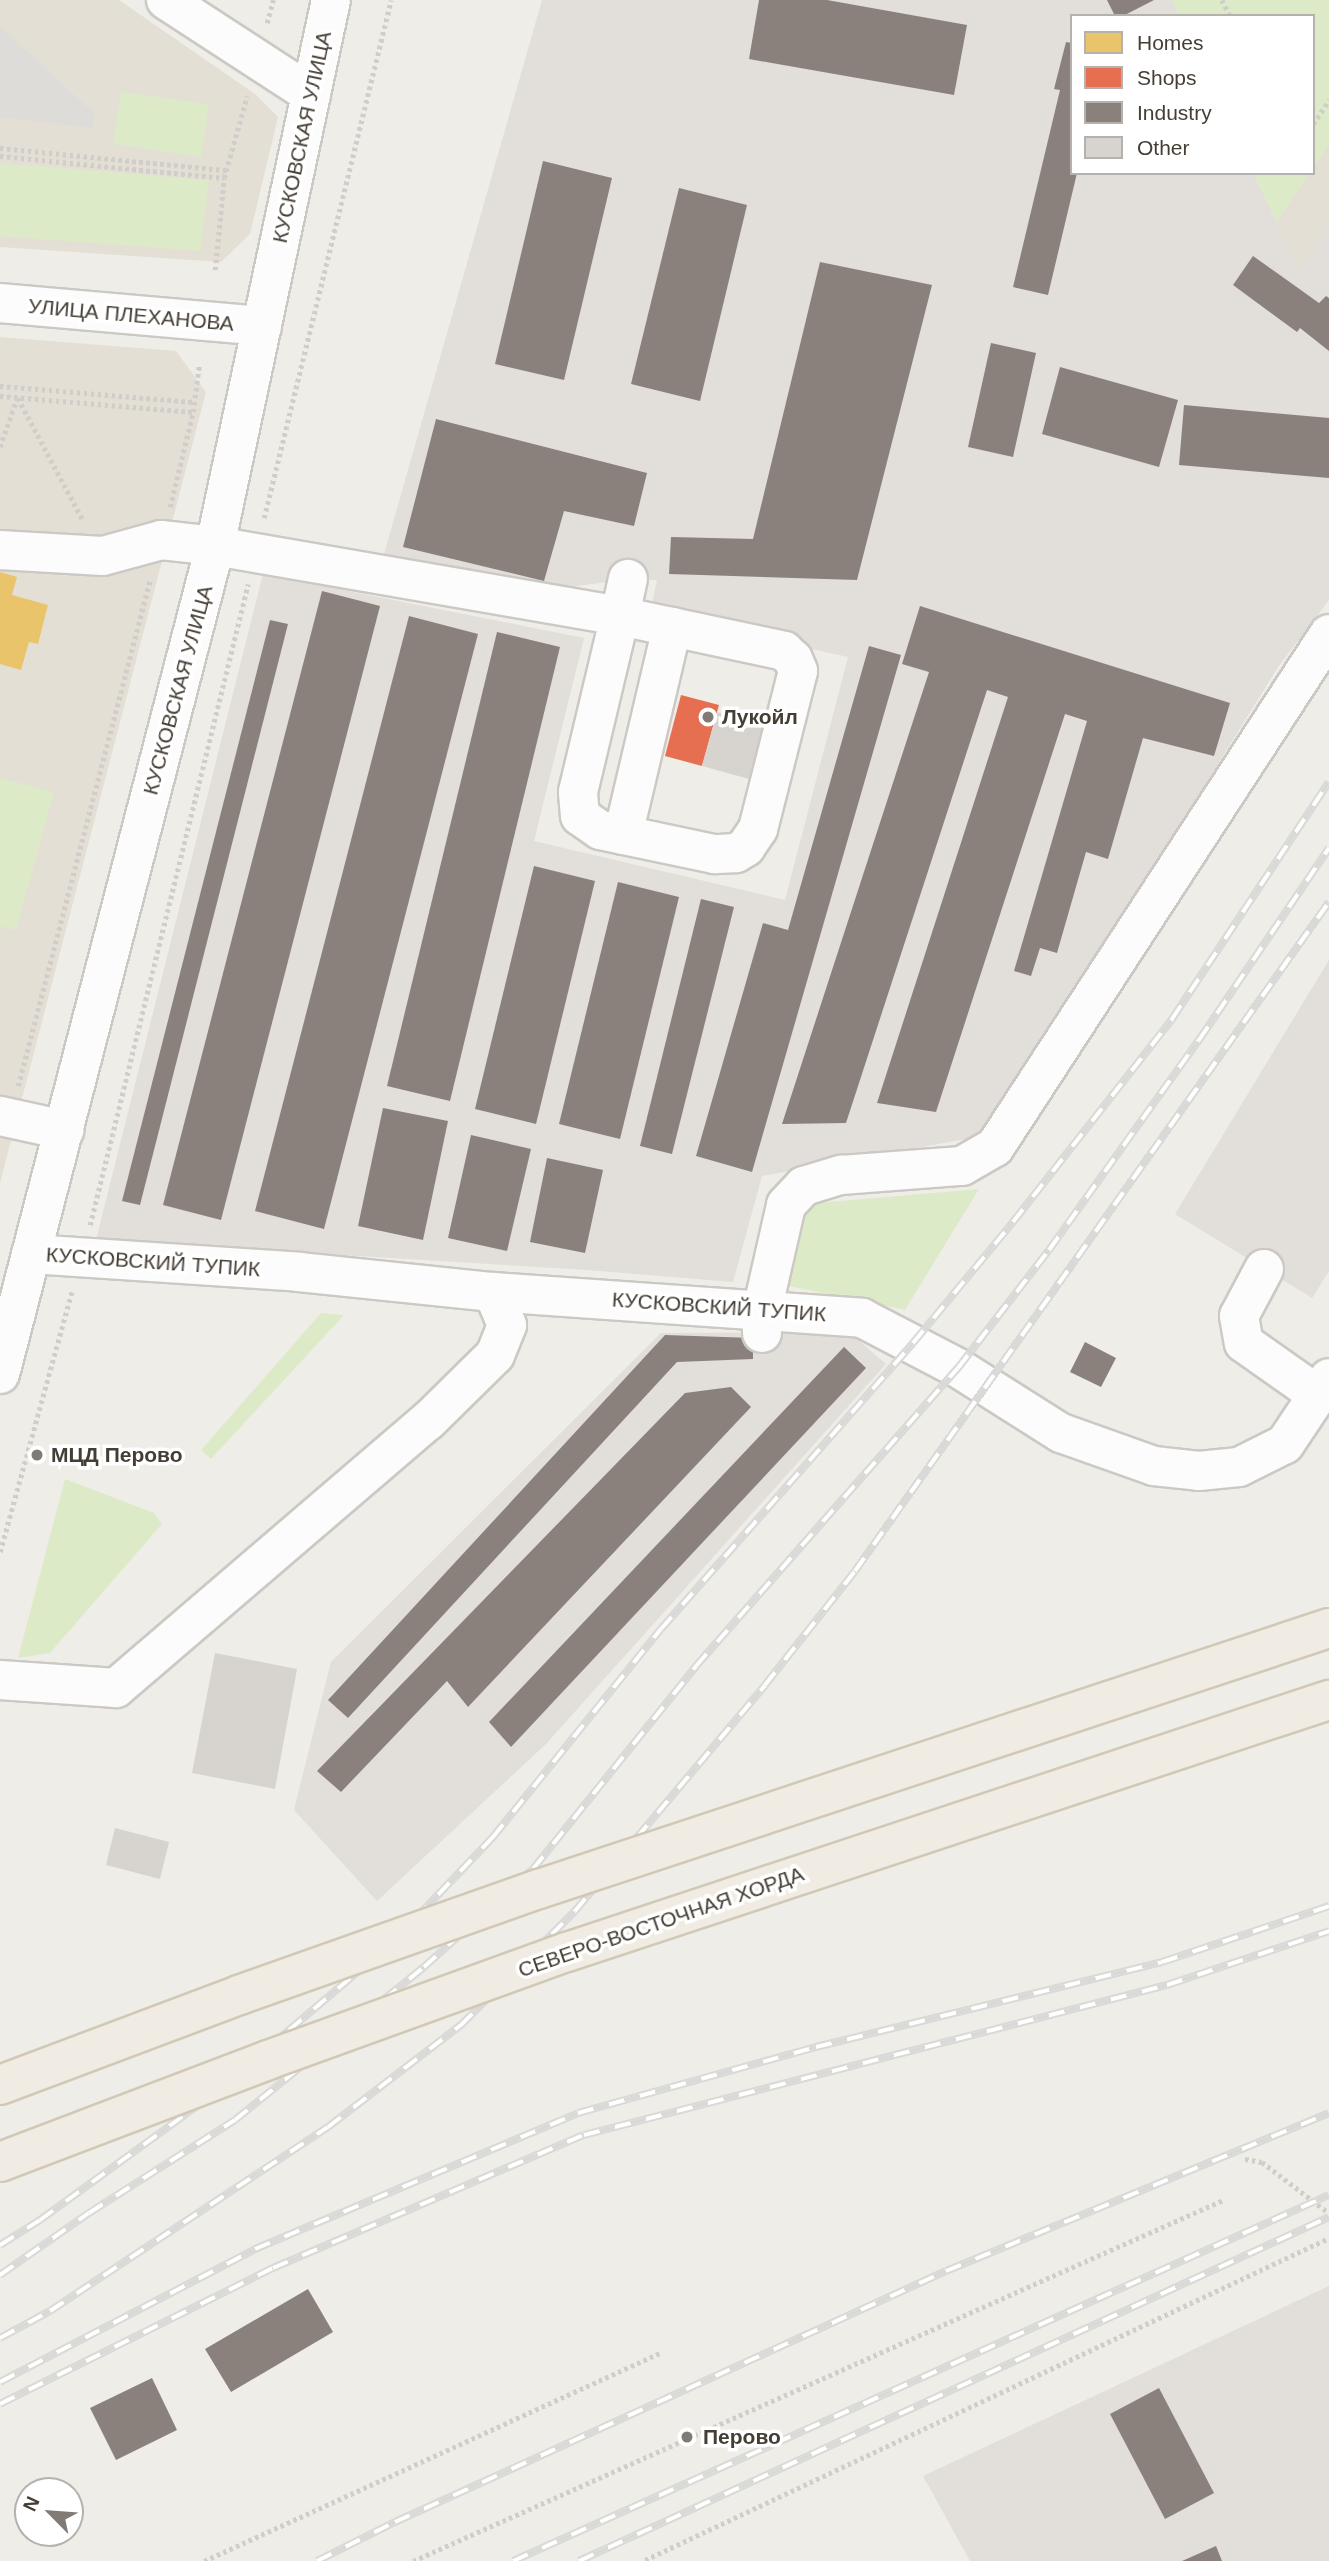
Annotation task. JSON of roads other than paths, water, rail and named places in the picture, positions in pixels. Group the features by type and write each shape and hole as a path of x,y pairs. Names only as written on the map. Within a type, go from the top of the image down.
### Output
{"main road":[{"path":"0,2085 239,1995 539,1889 1329,1628"},
{"name":"СЕВЕРО-ВОСТОЧНАЯ ХОРДА","path":"0,2162 268,2060 567,1952 1329,1700"}],"street":[{"path":"166,0 312,94"},
{"name":"КУСКОВСКАЯ УЛИЦА","path":"0,1374 215,546 331,0"},
{"name":"УЛИЦА ПЛЕХАНОВА","path":"0,303 262,326"},
{"path":"0,550 103,556 161,540 256,551 620,616 651,601 783,651 793,659 798,671 758,829 746,847 736,853 714,854 600,830 585,822 577,808 576,800 620,616"},
{"path":"620,616 651,601"},
{"path":"623,835 651,601"},
{"path":"762,1322 786,1205 804,1186 841,1175 962,1167 995,1147 1329,634"},
{"path":"5,1117 64,1130"},
{"name":"КУСКОВСКИЙ ТУПИК","path":"32,1254 299,1272 493,1292 586,1284 762,1322 862,1318 958,1368 1061,1433 1154,1466 1199,1471 1239,1467 1286,1444 1324,1387"},
{"path":"1264,1269 1238,1316 1244,1343 1324,1387"},
{"path":"0,1681 116,1688 428,1421 495,1355 507,1325 493,1292"}],"railway":[{"path":"0,2245 40,2220 216,2092 394,1941 493,1837 661,1629 913,1343 1013,1222 1172,1019 1329,782"},
{"path":"0,2275 89,2213 235,2120 424,1967 533,1869 696,1666 958,1368 1049,1250 1199,1040 1329,848"},
{"path":"0,2338 50,2311 328,2127 461,2025 575,1911 765,1685 855,1571 1329,902"},
{"path":"0,2382 255,2249 578,2113 816,2047 1162,1962 1329,1906"},
{"path":"0,2404 273,2268 584,2135 1167,1985 1329,1931"},
{"path":"317,2561 395,2522 946,2271 1329,2113"},
{"path":"513,2561 1329,2195"},
{"path":"579,2561 1329,2217"}],"place":[{"name":"Лукойл","path":"708,717"},
{"name":"МЦД Перово","path":"37,1455"},
{"name":"Перово","path":"687,2437"}]}
